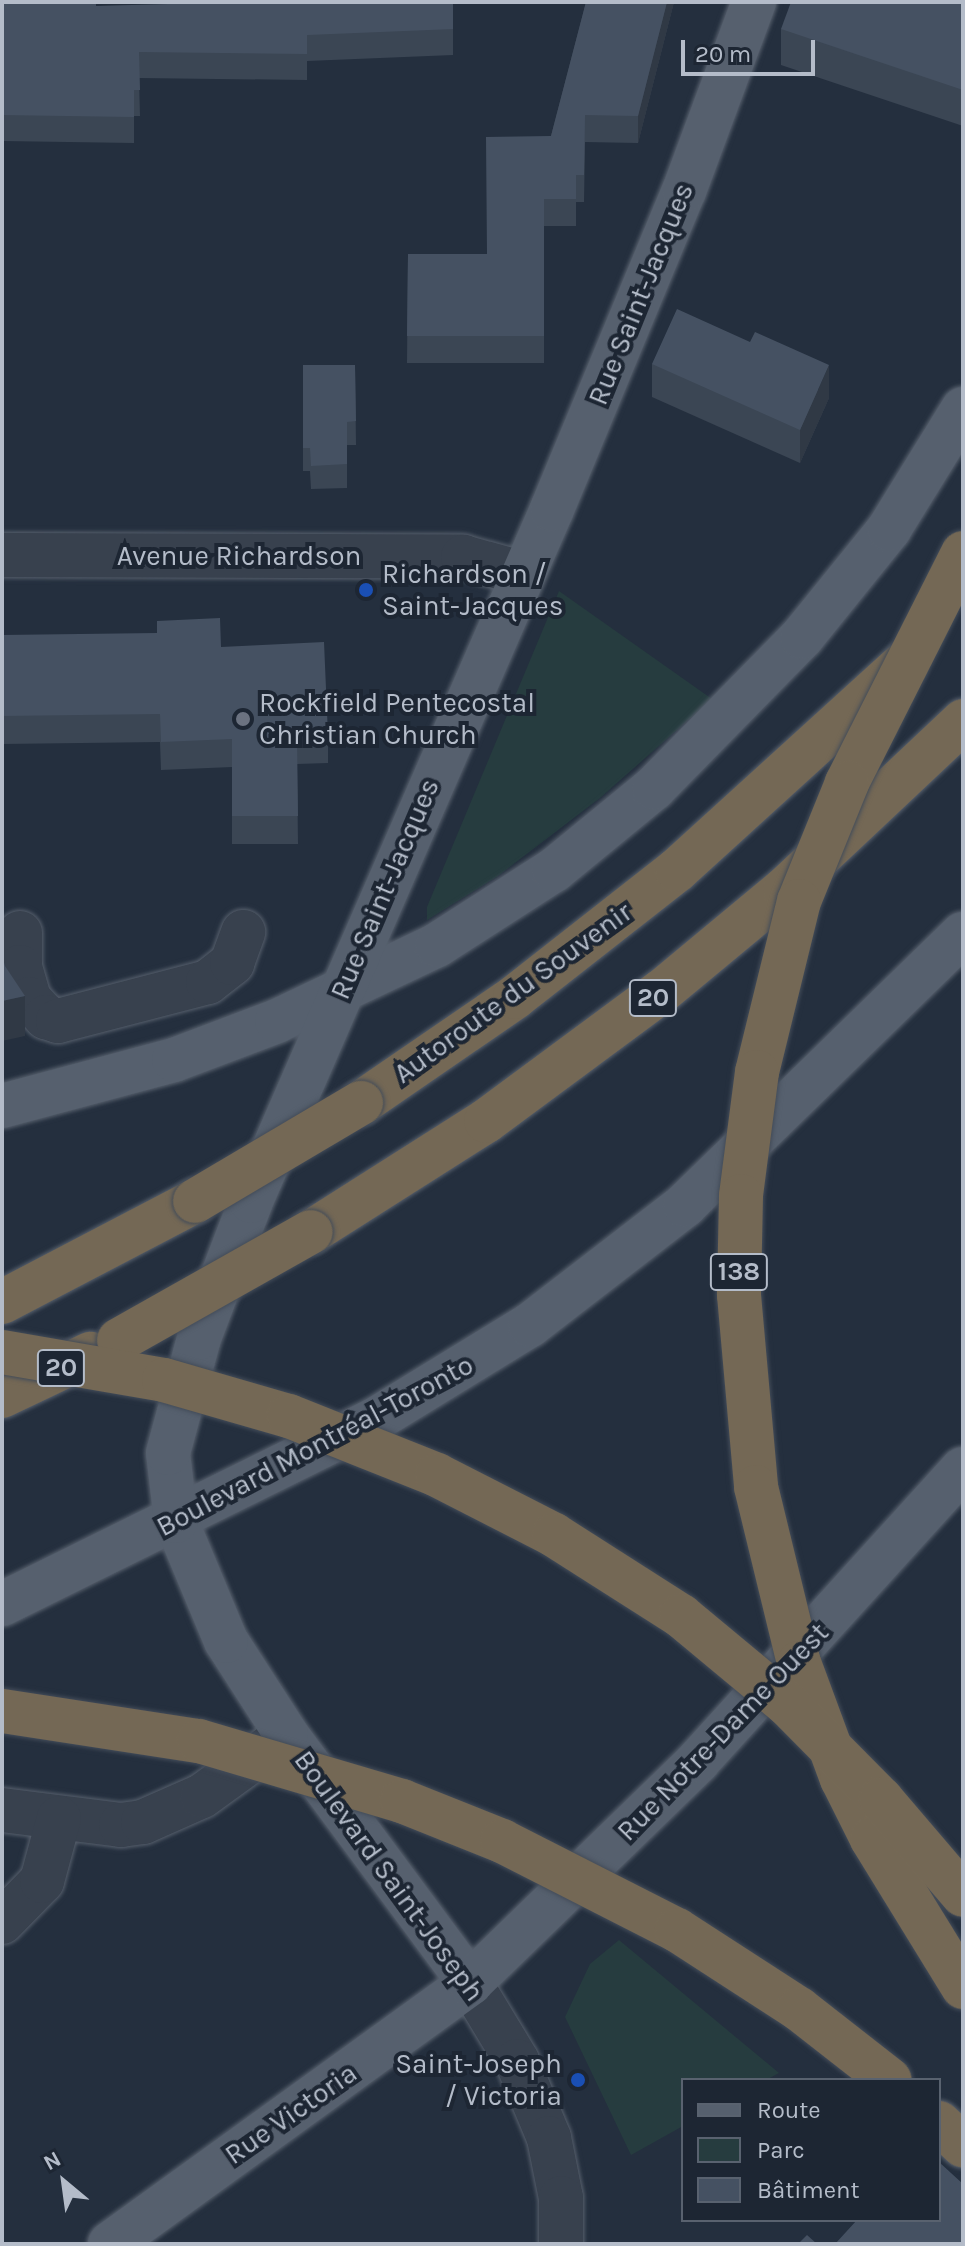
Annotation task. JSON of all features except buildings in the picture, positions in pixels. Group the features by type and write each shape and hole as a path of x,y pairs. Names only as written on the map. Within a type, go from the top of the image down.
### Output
{"highway":[{"name":"138","path":"963,553 847,783 799,901 757,1072 741,1196 739,1295 756,1487 799,1663 837,1766 866,1827 963,1987"},
{"name":"Autoroute du Souvenir","path":"2,1302 195,1201 361,1103 515,997 677,870 854,714 963,602"},
{"name":"20","path":"2,1396 119,1340 311,1232 486,1121 662,991 785,889 963,721"},
{"path":"2,1352 164,1380 289,1416 423,1469 554,1535 681,1616 787,1704 872,1789 963,1895"},
{"path":"2,1711 199,1741 402,1801 502,1841 677,1930 799,2009 887,2078"},
{"path":"941,2125 963,2145"}],"main road":[{"name":"Rue Saint-Jacques","path":"176,1521 168,1453 179,1401 251,1201 684,191 754,2"},
{"path":"2,1106 174,1060 339,993 437,945 554,870 654,788 757,687 843,588 889,529 963,409"},
{"name":"Boulevard Montréal-Toronto","path":"2,1604 176,1521 417,1397 583,1287 685,1205 963,934"},
{"name":"Rue Notre-Dame Ouest","path":"470,1983 698,1761 963,1469"},
{"name":"Boulevard Saint-Joseph","path":"176,1521 212,1615 286,1734 470,1983"},
{"name":"Rue Victoria","path":"110,2244 470,1983"}],"street":[{"name":"Avenue Richardson","path":"2,555 463,557 521,573"},
{"path":"20,933 20,967 29,999 46,1017 58,1021 208,982 232,963 243,932"},
{"path":"2,1810 121,1825 160,1816 202,1796 286,1734"},
{"path":"2,1922 42,1881 59,1818"},
{"name":"Boulevard Saint-Joseph","path":"470,1983 517,2061 549,2138 561,2198 561,2244"}],"green space":[{"path":"559,591 712,699 600,798 498,876 427,920 427,907"},
{"path":"619,1940 779,2073 770,2078 681,2078 681,2127 631,2155 565,2017 590,1964"}],"place":[{"name":"Richardson / Saint-Jacques","path":"366,590"},
{"name":"Rockfield Pentecostal Christian Church","path":"243,719"},
{"name":"Saint-Joseph / Victoria","path":"578,2080"}]}
